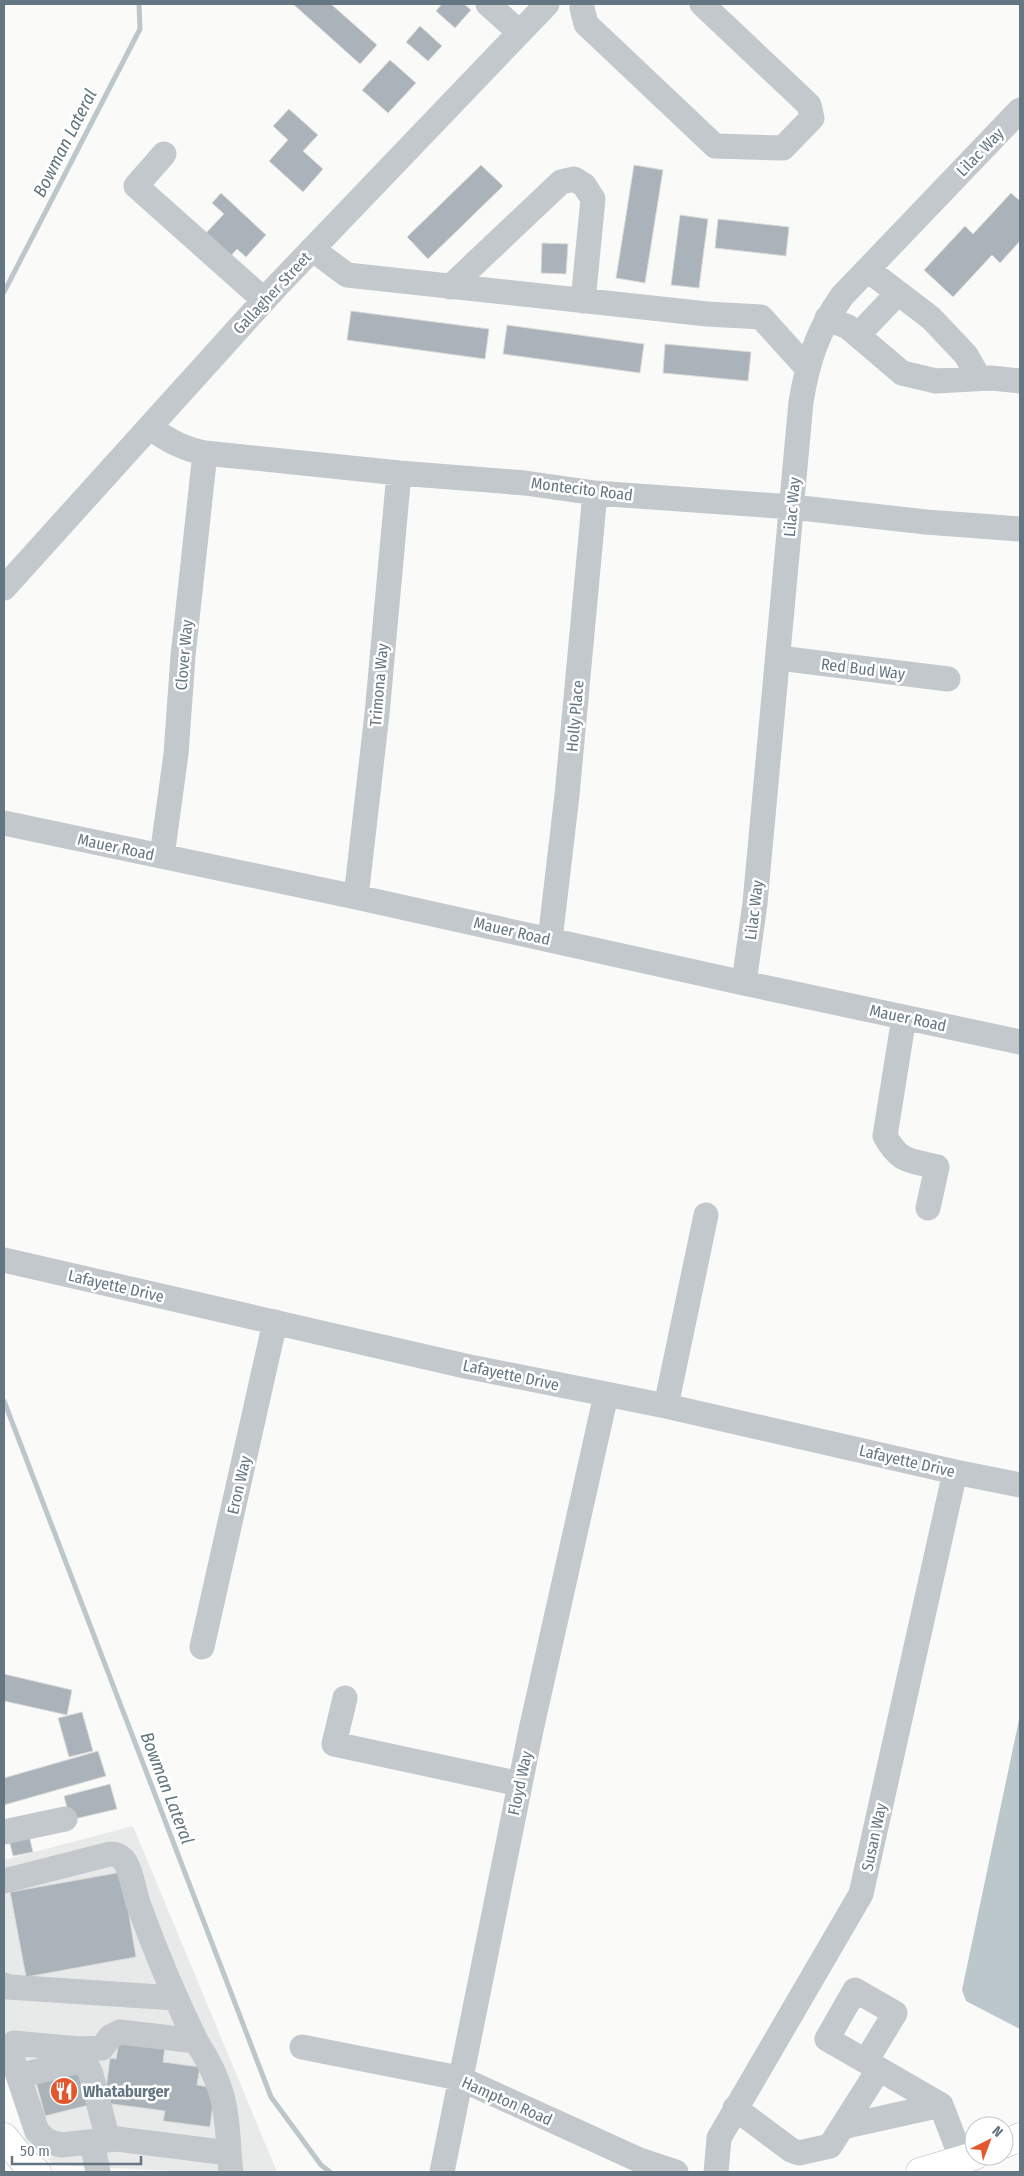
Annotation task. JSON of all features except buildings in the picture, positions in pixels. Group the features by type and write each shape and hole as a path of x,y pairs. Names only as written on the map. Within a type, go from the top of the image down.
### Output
{"main road":[{"path":"4,2137 26,2164 38,2172"},
{"path":"4,2154 10,2172"},
{"path":"920,2172 964,2159"}],"street":[{"path":"488,4 519,32"},
{"name":"Gallagher Street","path":"4,588 264,300 547,4"},
{"path":"582,5 586,24 715,146 783,148 812,118 809,105 702,4"},
{"name":"Lilac Way","path":"744,983 755,903 801,402 807,368 815,342 827,318 842,296 1020,110"},
{"path":"164,154 136,186 264,300"},
{"path":"450,287 562,182 574,179 584,185 594,199 583,301"},
{"path":"312,249 347,275 707,314 761,318 807,368"},
{"path":"868,270 931,318 966,355 979,378"},
{"path":"858,336 898,293"},
{"path":"827,318 848,327 902,373 936,380 979,378 1020,381"},
{"name":"Montecito Road","path":"150,428 172,443 191,451 205,453 399,473 525,482 595,493 792,507 926,522 1020,529"},
{"name":"Clover Way","path":"162,856 176,754 183,656 205,453"},
{"name":"Trimona Way","path":"356,897 377,714 399,473"},
{"name":"Holly Place","path":"550,940 569,776 595,493"},
{"name":"Red Bud Way","path":"779,658 948,678"},
{"name":"Mauer Road","path":"4,823 356,897 1020,1042"},
{"path":"904,1017 885,1136 893,1150 904,1159 937,1167 928,1208"},
{"path":"666,1406 706,1215"},
{"name":"Lafayette Drive","path":"4,1260 465,1366 666,1406 1020,1485"},
{"name":"Eron Way","path":"202,1647 275,1322"},
{"name":"Floyd Way","path":"442,2172 459,2078 520,1784 606,1395"},
{"name":"Susan Way","path":"716,2172 719,2138 861,1894 955,1472"},
{"path":"345,1698 334,1744 520,1784"},
{"path":"4,1832 65,1819"},
{"path":"4,1881 110,1854 116,1854 122,1858 127,1866 138,1903 175,1998 196,2041 211,2064 222,2091 228,2121 230,2162 100,2141 61,2145 47,2141 37,2131 13,2072 9,2049 14,2043 81,2055"},
{"path":"4,1985 8,1987 175,1998"},
{"path":"13,2072 102,2048 110,2037 120,2032 196,2041"},
{"name":"Hampton Road","path":"302,2047 459,2078 636,2160 676,2172"},
{"path":"81,2055 91,2074 100,2141 98,2172"},
{"path":"735,2108 791,2150 799,2153 830,2146 842,2127 872,2065 941,2105 964,2150"},
{"path":"842,2127 941,2105"}],"shaded area":[{"path":"1020,1715 1020,2029 966,2001 962,1990"},
{"path":"133,1826 277,2172 191,2172 55,2165 26,2141 4,2070 4,1860"}],"waterway":[{"name":"Bowman Lateral","path":"4,292 140,29 139,4"},
{"name":"Bowman Lateral","path":"4,1401 271,2097 321,2165 330,2172"}],"place":[{"name":"Whataburger","path":"64,2091"}]}
